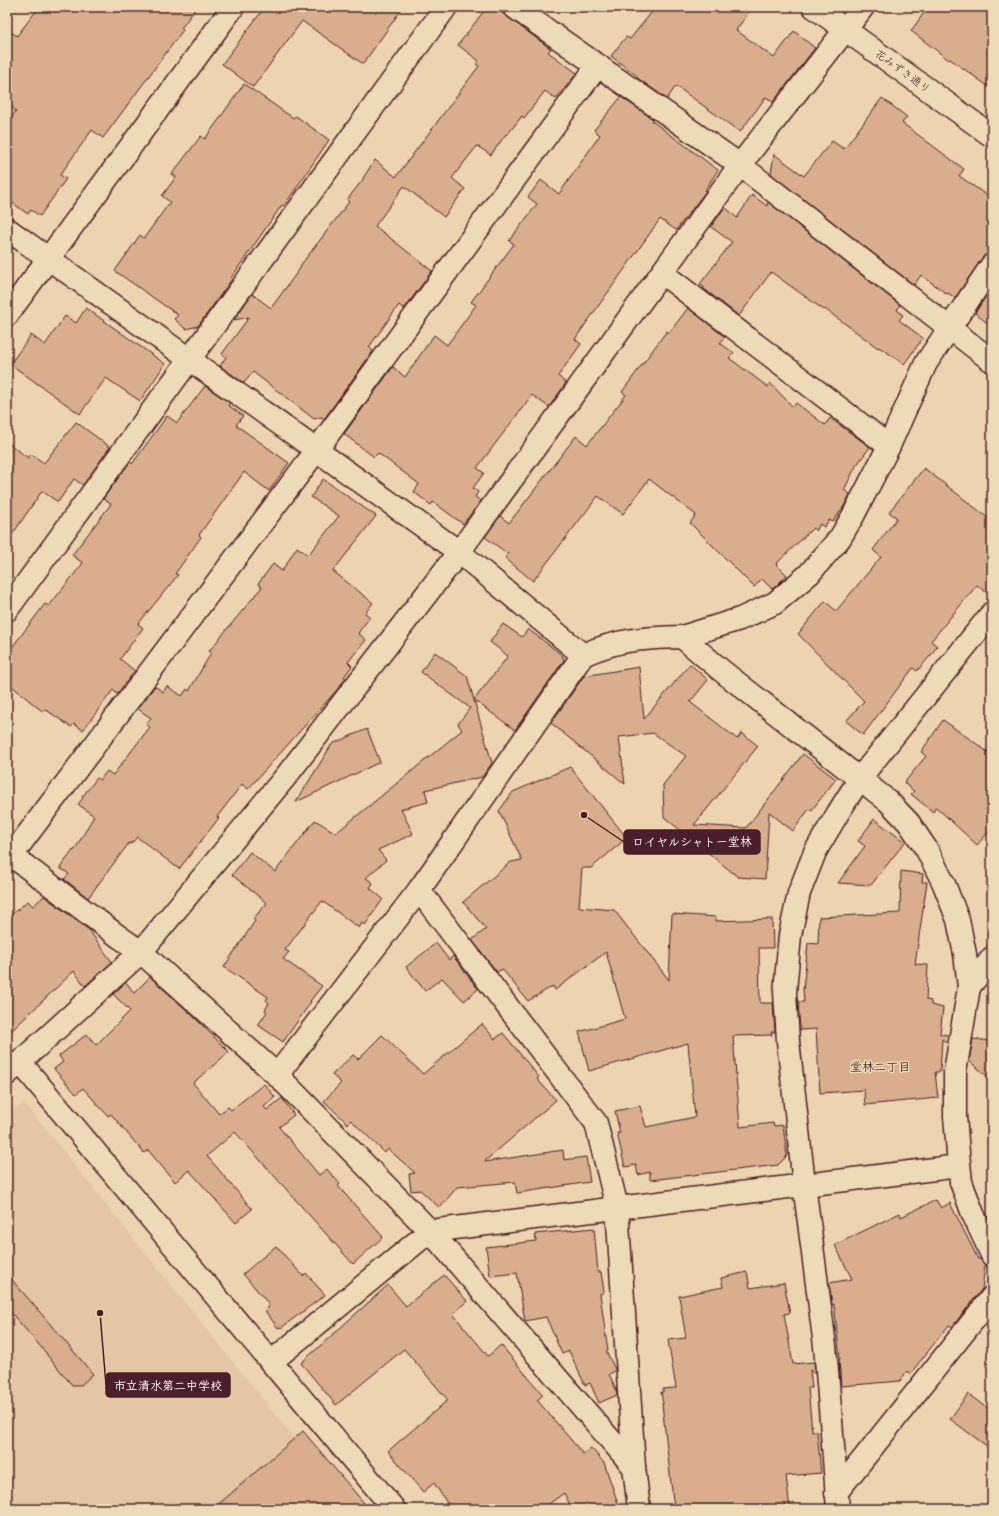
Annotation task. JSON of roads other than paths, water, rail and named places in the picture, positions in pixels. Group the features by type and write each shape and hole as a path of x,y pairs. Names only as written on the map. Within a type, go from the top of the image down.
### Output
{"street":[{"path":"7,315 233,7"},
{"path":"7,610 446,7"},
{"path":"514,7 740,165 992,361"},
{"name":"花みずき通り","path":"814,7 992,136"},
{"path":"394,1509 271,1362 14,1068 141,952 287,775 459,552 740,165 863,7"},
{"path":"598,65 316,451 9,856 141,952 277,1075 430,1231 634,1467"},
{"path":"7,229 459,552 583,655"},
{"path":"277,1075 419,890 583,655 622,641 682,637 740,618 775,603 809,574 840,538 854,516 889,446 926,363 992,265"},
{"path":"662,273 889,446"},
{"path":"837,1501 825,1346 804,1184 788,1041 785,992 790,935 799,893 815,852 860,778 992,613"},
{"path":"682,637 722,672 888,800 909,823 927,850 944,884 958,920 965,954 969,987 955,1072 955,1116 959,1166 961,1182 973,1214 992,1255"},
{"path":"419,890 596,1123 617,1207 638,1509"},
{"path":"969,987 992,958"},
{"path":"271,1362 430,1231 959,1166"},
{"path":"837,1501 992,1297"}],"place":[{"name":"ロイヤルシャトー堂林","path":"584,815"},
{"name":"市立清水第二中学校","path":"100,1313"}],"district":[{"name":"堂林二丁目","path":"880,1066"}]}
